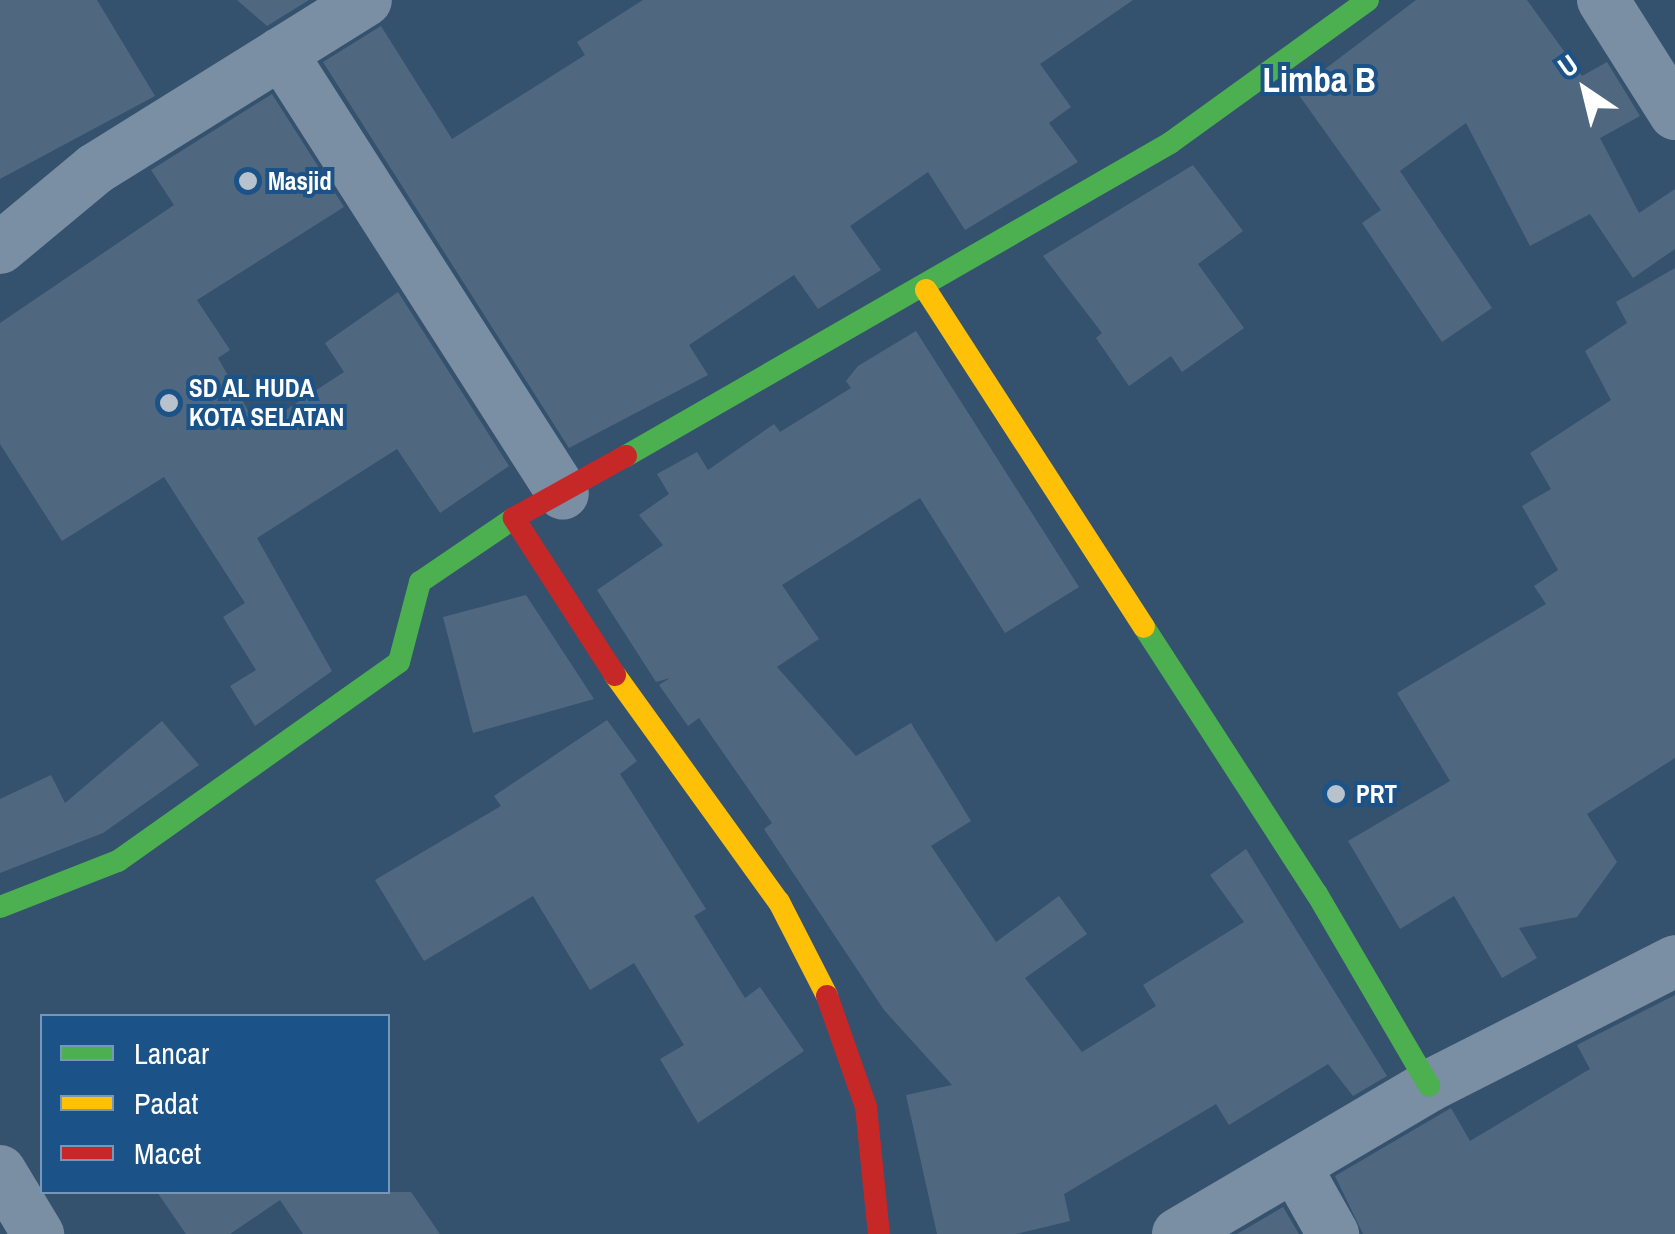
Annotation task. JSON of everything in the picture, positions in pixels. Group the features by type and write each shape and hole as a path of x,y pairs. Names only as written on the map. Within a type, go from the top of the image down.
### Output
{"street":[{"path":"0,248 81,178 366,0"},
{"path":"0,907 118,861 399,662 420,582 514,518 926,290 1170,143 1368,0"},
{"path":"1604,0 1675,114"},
{"path":"281,53 563,494"},
{"path":"926,290 1317,894 1430,1086"},
{"path":"514,518 633,703 779,902 838,1020 866,1106 878,1234"},
{"path":"1178,1234 1430,1086 1675,961"},
{"path":"1296,1168 1333,1234"},
{"path":"0,1170 38,1234"}],"building":[{"path":"0,0 97,0 155,96 0,179"},
{"path":"237,0 309,0 267,26"},
{"path":"643,0 1133,0 1040,64 1071,107 1049,123 1078,162 965,230 928,172 850,226 881,270 818,309 794,275 689,345 708,375 569,448 323,62 381,26 452,139 585,55 577,42"},
{"path":"1416,0 1527,0 1582,76 1607,62 1640,116 1600,138 1639,213 1675,189 1675,249 1633,278 1590,214 1530,246 1466,123 1400,171 1492,308 1442,342 1362,223 1381,210 1296,91"},
{"path":"272,94 344,207 197,300 230,350 218,358 258,428 344,372 325,343 398,292 509,466 440,513 397,449 257,538 332,671 255,726 230,686 256,670 223,617 245,603 164,477 62,541 0,444 0,323 174,205 151,170"},
{"path":"1193,165 1243,231 1198,264 1244,328 1182,372 1171,356 1129,386 1096,338 1102,333 1043,256"},
{"path":"1675,268 1675,758 1587,814 1617,862 1577,917 1519,928 1537,958 1502,978 1454,896 1400,929 1348,841 1450,781 1397,693 1546,604 1534,586 1558,570 1522,506 1551,489 1530,453 1611,400 1585,351 1627,323 1616,302"},
{"path":"916,331 1079,587 1005,633 920,498 782,585 819,639 777,667 856,756 911,723 971,821 931,846 996,942 1059,896 1087,934 1025,978 1082,1052 1156,1006 1143,985 1244,922 1210,875 1246,849 1387,1076 1353,1096 1328,1064 1229,1125 1216,1104 1064,1194 1070,1221 1016,1234 937,1234 906,1095 952,1085 884,1010 764,829 772,823 699,718 688,726 659,685 670,678 656,682 597,590 663,545 639,515 669,494 657,474 697,452 708,470 774,424 780,432 851,388 846,381 858,366"},
{"path":"526,595 594,699 473,733 443,617"},
{"path":"607,720 637,761 620,774 706,909 694,916 745,998 760,987 804,1051 698,1123 660,1059 684,1045 634,963 590,990 533,896 424,961 375,880 501,806 494,796"},
{"path":"162,721 199,765 103,833 0,873 0,799 51,775 65,803"},
{"path":"1675,995 1675,1234 1363,1234 1335,1176 1451,1108 1470,1141 1590,1069 1577,1045"},
{"path":"411,1192 440,1234 303,1234 280,1200 230,1234 186,1234 158,1194"},
{"path":"1283,1207 1299,1234 1237,1234"}],"traffic: fast":[{"path":"626,456 1170,143 1368,0"},
{"path":"0,907 118,861 399,662 420,582 514,518"},
{"path":"1144,627 1317,894 1429,1086"}],"traffic: slow":[{"path":"926,290 1144,627"},
{"path":"615,675 779,902 827,996"}],"traffic: jam":[{"path":"615,675 514,518 626,456"},
{"path":"827,996 866,1107 879,1234"}],"place":[{"name":"Masjid","path":"248,181"},
{"name":"SD AL HUDA KOTA SELATAN","path":"169,403"},
{"name":"PRT","path":"1336,794"}],"district":[{"name":"Limba B","path":"1319,80"}]}
